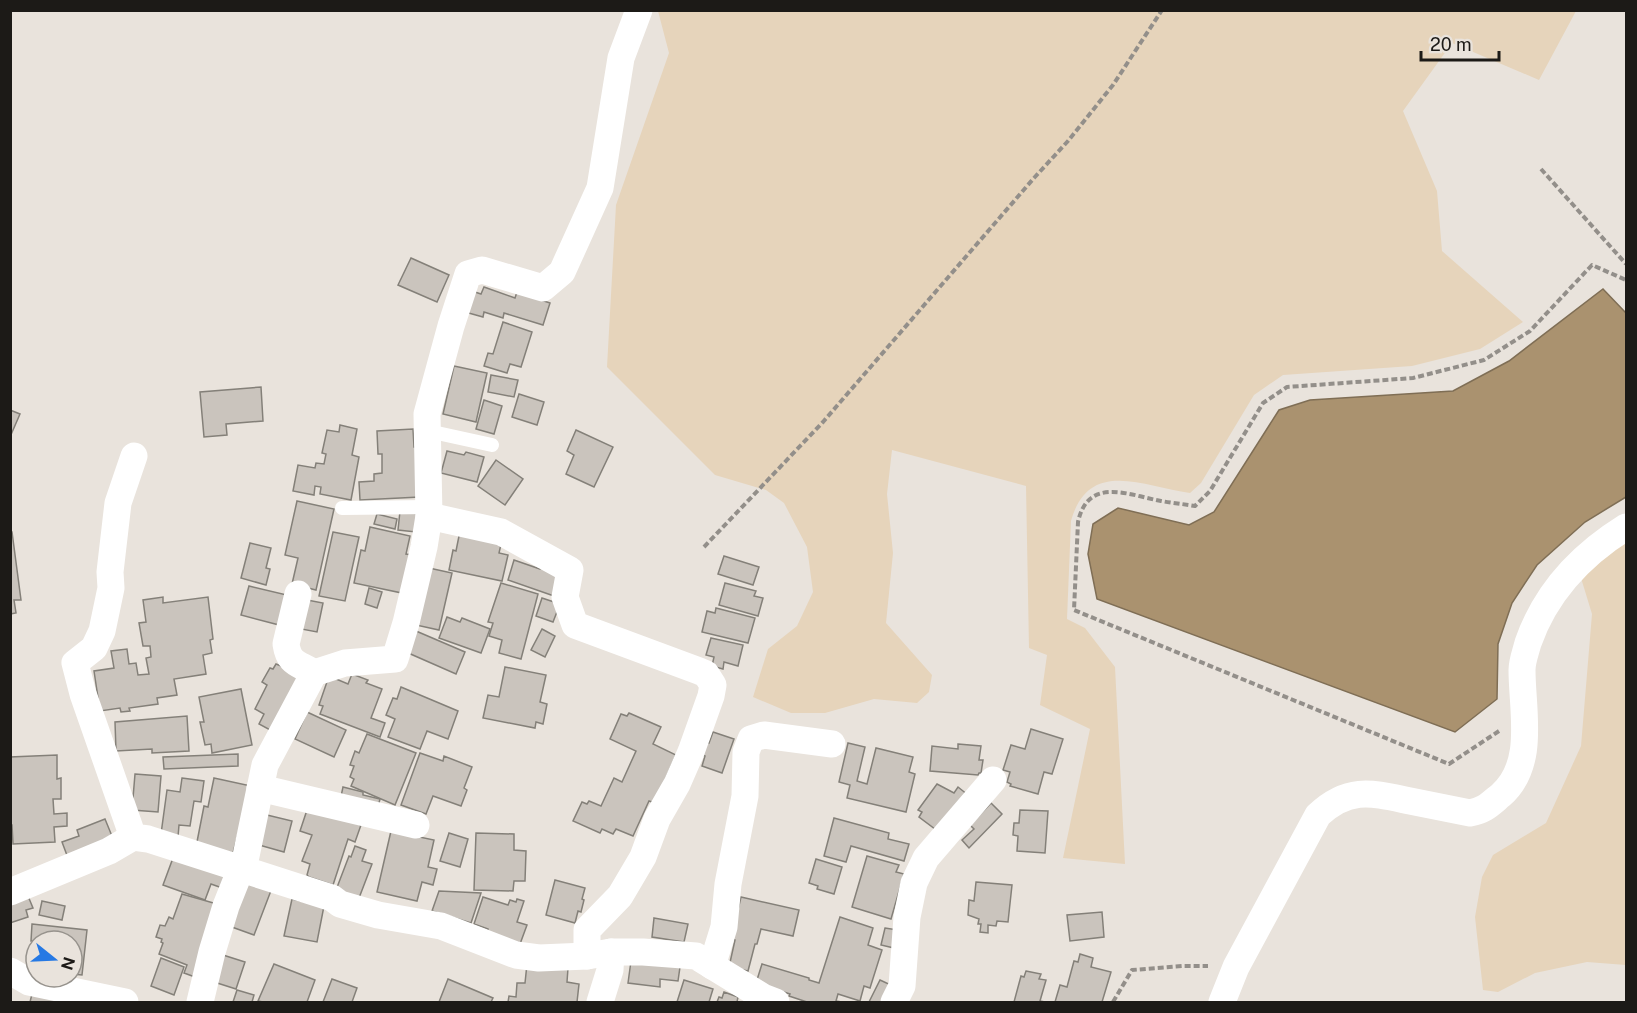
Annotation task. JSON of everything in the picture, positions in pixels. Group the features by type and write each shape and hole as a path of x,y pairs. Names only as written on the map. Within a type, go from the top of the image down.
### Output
{"street":[{"path":"200,1002 226,906 246,856 265,765 314,673 345,663 394,659 406,624 424,547 429,511 427,414 468,274 482,270 543,288 562,272 600,188 621,58 639,10"},
{"path":"133,837 83,694 75,663 94,648 102,631 111,588 110,572 118,503 134,456"},
{"path":"429,511 501,532 570,570 566,597 575,625 706,674 713,685 691,752 677,784 657,819 643,857 620,896 587,930 610,970 600,1002"},
{"path":"1222,1002 1236,967 1318,815 1329,804 1342,798 1369,792 1470,813 1484,810 1506,790 1518,771 1525,715 1522,667 1528,644 1542,611 1562,581 1600,544 1626,527"},
{"path":"298,594 286,644 287,652 294,663 314,673"},
{"path":"712,966 724,927 728,884 744,796 746,752 751,739 764,735 832,744"},
{"path":"894,1002 902,986 907,917 914,883 926,858 993,780"},
{"path":"260,788 416,825"},
{"path":"10,892 109,851 133,837 148,839 332,898 340,904 378,915 441,926 516,955 538,958 643,952 696,956 766,1001"},
{"path":"10,971 29,982 125,1002"}],"lane":[{"path":"428,431 492,445"},
{"path":"342,508 429,511"}],"path":[{"path":"704,547 823,422 1068,141 1113,85 1162,10"},
{"path":"1541,169 1626,264"},
{"path":"1525,715 1449,764 1074,610 1080,513 1086,504 1101,493 1109,491 1195,506 1210,491 1263,403 1287,387 1413,378 1484,360 1530,331 1592,265 1626,280"},
{"path":"1113,1002 1132,970 1183,966 1236,967"}],"shaded area":[{"path":"658,11 1576,11 1539,80 1452,43 1403,111 1437,191 1442,251 1523,322 1480,349 1412,366 1283,375 1254,395 1201,483 1190,493 1137,482 1104,482 1091,489 1079,501 1071,521 1067,619 1085,628 1115,667 1125,864 1063,858 1090,729 1040,705 1047,655 1029,648 1026,486 892,450 887,494 893,553 886,623 932,675 929,692 917,703 874,699 825,713 791,713 753,697 768,649 797,626 813,592 807,547 784,503 766,490 715,475 607,367 616,205 669,53"},
{"path":"1603,289 1626,313 1626,497 1585,522 1537,565 1512,603 1498,644 1497,699 1455,732 1097,599 1088,554 1093,524 1118,508 1189,525 1214,512 1279,410 1310,400 1453,391 1509,361"},
{"path":"1626,541 1626,965 1587,962 1535,973 1498,992 1483,990 1475,917 1482,877 1493,855 1546,823 1581,746 1592,614 1581,578 1607,553"}],"building":[{"path":"411,258 449,275 437,302 398,285"},
{"path":"484,287 515,298 517,292 550,303 543,325 504,313 503,318 484,312 483,317 465,312 472,291 481,294"},
{"path":"503,322 532,332 521,367 510,364 507,373 484,366 488,353 493,354"},
{"path":"454,366 487,373 476,422 443,414"},
{"path":"491,375 518,380 514,397 488,392"},
{"path":"261,387 263,421 226,424 227,435 204,437 200,392"},
{"path":"519,394 544,402 537,425 512,417"},
{"path":"484,400 502,406 494,434 476,429"},
{"path":"10,410 20,414 10,437"},
{"path":"340,425 357,429 352,455 359,457 351,500 320,494 321,487 315,486 314,495 293,491 298,465 315,468 316,463 324,464 326,454 322,453 327,430 339,432"},
{"path":"413,429 414,447 417,447 420,497 360,500 359,482 374,481 374,474 382,473 382,454 378,454 377,431"},
{"path":"576,430 613,447 594,487 566,474 574,455 567,451"},
{"path":"447,451 464,455 466,452 484,457 477,482 441,473"},
{"path":"496,460 523,479 505,505 478,486"},
{"path":"297,501 334,509 316,590 292,584 298,558 285,555"},
{"path":"400,511 419,514 416,532 398,530"},
{"path":"377,514 397,519 395,529 374,524"},
{"path":"370,527 410,536 406,554 413,555 402,593 354,583 361,550 365,551"},
{"path":"460,531 502,540 499,553 508,555 502,581 449,570"},
{"path":"10,532 12,532 21,600 14,600 16,613 10,614"},
{"path":"333,532 359,537 345,601 319,596"},
{"path":"250,543 271,548 266,568 270,569 266,585 241,578"},
{"path":"724,556 759,567 753,585 718,574"},
{"path":"514,560 540,569 542,564 562,571 554,596 508,580"},
{"path":"429,568 452,573 439,630 416,625"},
{"path":"501,583 538,594 521,659 499,653 502,640 489,636 493,623 488,622"},
{"path":"725,583 756,591 754,596 763,598 758,616 719,605"},
{"path":"249,586 291,596 283,626 241,615"},
{"path":"369,588 382,592 377,608 365,604"},
{"path":"163,597 163,603 208,597 213,639 210,640 212,653 203,655 206,674 174,679 177,695 157,698 158,704 129,708 130,711 121,712 120,708 100,711 94,671 114,668 111,651 127,649 129,664 136,663 138,675 149,674 146,658 151,657 150,646 143,646 139,623 146,622 143,600"},
{"path":"542,598 560,604 553,622 536,616"},
{"path":"302,599 323,603 317,632 296,628"},
{"path":"716,608 755,618 748,643 702,632 707,611 715,613"},
{"path":"447,617 460,622 462,618 490,629 481,653 439,638"},
{"path":"542,629 555,636 545,657 531,650"},
{"path":"416,631 465,652 456,674 406,652"},
{"path":"711,638 743,645 738,666 724,662 723,669 712,666 714,657 706,655"},
{"path":"276,664 302,674 272,731 259,724 264,714 255,709 267,685 262,682 270,668 273,669"},
{"path":"505,667 546,675 540,702 547,704 543,724 536,722 535,728 483,718 488,695 499,697"},
{"path":"352,674 382,689 371,718 385,723 380,737 320,714 323,706 319,705 329,676 348,684"},
{"path":"401,687 458,711 448,739 427,731 420,749 388,737 395,719 386,715 393,698 397,699"},
{"path":"241,689 252,745 212,753 211,744 205,745 200,722 204,722 199,697"},
{"path":"307,712 346,730 334,757 295,739"},
{"path":"629,713 661,727 653,744 676,755 655,803 649,801 633,836 616,829 613,834 602,829 600,833 573,821 582,802 587,804 589,801 601,806 614,778 622,782 636,751 610,739 621,714 627,716"},
{"path":"187,716 189,751 152,753 152,749 116,751 115,722"},
{"path":"1031,729 1063,739 1052,774 1044,772 1038,794 1010,786 1011,784 1007,782 1010,772 1003,770 1011,745 1025,749"},
{"path":"713,732 734,739 722,773 702,766 705,756 698,754 703,741 709,743"},
{"path":"367,734 416,753 395,805 351,786 354,779 350,777 354,766 350,765 355,751 359,753"},
{"path":"848,743 865,747 857,781 867,784 876,748 913,757 909,772 915,774 906,812 847,798 850,785 839,782"},
{"path":"958,744 981,746 979,760 983,760 981,773 978,775 930,771 932,746 958,749"},
{"path":"420,753 443,761 444,756 472,767 464,788 467,790 461,806 433,796 426,814 401,805"},
{"path":"238,754 238,766 164,769 163,757"},
{"path":"57,755 57,779 61,778 61,799 53,799 54,814 67,813 67,826 54,827 55,842 13,844 12,825 10,825 10,757"},
{"path":"135,774 161,776 158,812 132,810"},
{"path":"182,778 204,781 201,802 194,801 190,826 179,825 178,837 161,834 167,790 180,792"},
{"path":"214,778 251,786 233,853 196,847 204,806 208,807"},
{"path":"937,784 954,793 958,787 968,795 935,829 919,817 922,812 918,810"},
{"path":"343,787 380,799 379,803 340,801"},
{"path":"991,803 1002,814 969,848 962,840 974,829 970,825"},
{"path":"308,807 361,825 355,842 348,839 333,885 309,877 307,875 310,864 302,861 312,835 300,831"},
{"path":"1020,810 1048,811 1045,853 1017,851 1018,836 1013,835 1014,823 1019,823"},
{"path":"267,815 292,821 284,852 259,845"},
{"path":"834,818 889,833 888,839 909,844 904,861 851,846 846,862 824,856"},
{"path":"105,819 114,841 68,858 62,842 79,836 77,830"},
{"path":"391,831 434,840 428,867 437,869 433,885 422,882 417,901 377,892"},
{"path":"449,833 468,839 460,867 440,861"},
{"path":"476,833 514,834 514,850 526,851 525,881 514,881 513,891 474,890"},
{"path":"355,846 366,850 362,861 372,864 359,898 336,890"},
{"path":"867,856 899,865 896,872 904,874 891,919 852,907"},
{"path":"173,858 230,875 225,889 211,884 205,900 163,885"},
{"path":"816,859 842,867 834,894 817,889 818,886 809,883"},
{"path":"247,878 272,888 254,935 229,926"},
{"path":"555,880 585,888 581,912 578,911 575,923 546,915"},
{"path":"976,882 1012,885 1008,922 997,921 996,926 988,925 988,933 980,932 979,919 968,915 969,900 974,901"},
{"path":"439,891 481,893 471,923 432,911"},
{"path":"182,894 217,904 195,977 184,973 187,965 159,954 163,943 162,939 156,937 160,925 165,926 169,917 173,919"},
{"path":"28,896 33,908 26,910 28,917 10,923 10,902"},
{"path":"483,897 508,905 510,900 524,901 517,922 527,925 520,944 487,934 488,929 474,924"},
{"path":"741,897 799,910 793,936 761,929 748,971 729,967 735,940 731,939"},
{"path":"292,899 324,906 317,942 284,936"},
{"path":"42,901 65,906 62,920 39,915"},
{"path":"1102,912 1104,937 1070,941 1067,915"},
{"path":"840,917 873,928 868,945 882,950 870,988 864,986 860,1001 838,994 836,1001 842,1002 807,1002 756,983 762,964 819,983"},
{"path":"654,918 688,924 684,942 652,937"},
{"path":"32,924 78,929 32,929"},
{"path":"885,928 898,930 894,948 881,945"},
{"path":"84,930 87,930 84,957"},
{"path":"1080,954 1093,958 1091,967 1111,972 1102,1002 1055,1002 1060,985 1067,987 1074,961 1078,962"},
{"path":"223,955 245,962 236,989 214,982"},
{"path":"161,958 184,967 174,995 151,986"},
{"path":"631,961 680,967 678,981 660,979 660,987 628,983"},
{"path":"274,964 315,980 307,1002 258,1001"},
{"path":"527,964 568,968 567,982 579,984 577,1002 508,1002 509,996 516,997 517,983 525,983"},
{"path":"1026,971 1041,974 1039,979 1046,980 1040,1001 1045,1002 1014,1002 1021,976 1024,977"},
{"path":"332,979 357,988 352,1002 323,1002"},
{"path":"448,979 493,998 491,1002 439,1002"},
{"path":"684,980 713,989 709,1002 677,1002"},
{"path":"880,980 893,986 884,1002 869,1002"},
{"path":"33,990 75,1002 30,1002"},
{"path":"237,990 254,995 252,1002 233,1002"},
{"path":"724,992 738,997 737,1002 717,1002 719,997 722,998"}]}
